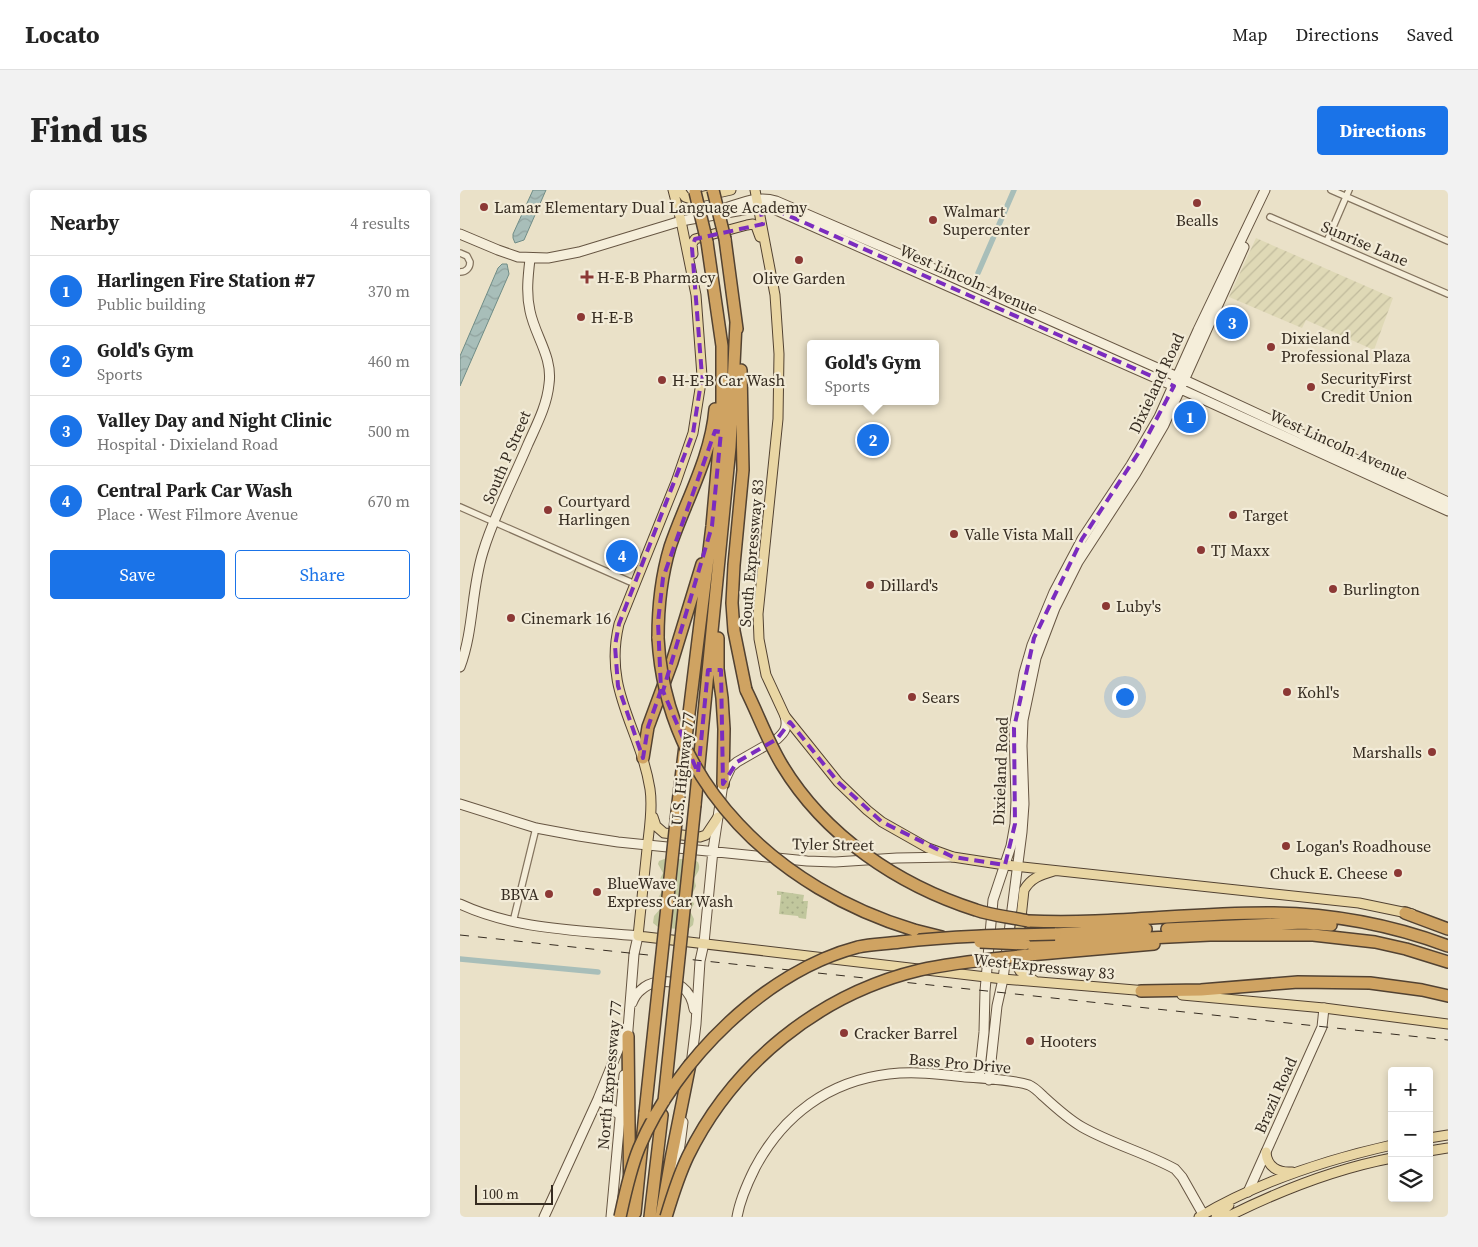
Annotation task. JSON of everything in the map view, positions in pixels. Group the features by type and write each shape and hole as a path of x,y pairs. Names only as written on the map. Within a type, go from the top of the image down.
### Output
{"highway":[{"path":"713,190 725,239 740,366 743,470 734,565 732,603 734,631 746,690 782,764 818,812 851,843 887,870 927,892 978,911 1028,921 1065,923 1221,915 1302,914 1380,925 1416,934 1448,947"},
{"path":"695,191 707,242 722,346 715,417 710,438 673,539 664,571 658,608 660,667 675,725 691,761 720,804 769,853 796,874 824,892 883,920 914,930 955,939 1027,949"},
{"name":"U.S. Highway 77","path":"650,1217 695,805 730,447 736,323"},
{"name":"U.S. Highway 77","path":"635,1217 678,803 712,526 722,415 722,346"},
{"path":"644,758 648,727 675,654 712,526"},
{"path":"716,586 718,669 724,729 723,784"},
{"path":"1405,913 1448,929"},
{"path":"620,1217 631,1171 640,1147 659,1110 686,1069 712,1037 737,1014 796,972 816,962 860,947 922,940 1303,923 1378,931 1448,947"},
{"path":"666,1217 687,1157 707,1122 727,1093 751,1067 802,1022 838,1000 882,981 911,973 1027,949 1303,935 1375,942 1448,962"},
{"path":"1142,991 1201,990 1298,982 1370,983 1422,990 1448,996"},
{"path":"628,1036 630,1217"},
{"path":"661,1217 692,1054"}],"main road":[{"path":"460,904 513,922 638,936 651,812 650,790 644,758 620,695 614,660 615,646 619,624 676,482 693,433 702,376 696,295 673,190"},
{"path":"680,190 685,197 691,199 731,190"},
{"name":"Dixieland Road","path":"979,1078 994,900 1014,835 1016,800 1014,728 1024,673 1034,638 1054,592 1082,539 1139,452 1179,383 1198,330 1264,190"},
{"name":"Dixieland Road","path":"989,1080 997,1006 1003,978 1023,818 1022,762 1024,720 1038,651 1055,608 1078,562 1152,447 1179,383 1271,190"},
{"name":"West Lincoln Avenue","path":"460,234 518,257 530,259 548,258 579,252 758,198 770,207 1179,383 1448,502"},
{"name":"South Expressway 83","path":"758,198 775,295 779,354 778,412 758,614 759,639 766,675 785,716 838,782 882,822 928,848 953,857"},
{"path":"696,295 698,281 692,248 693,241 751,224 755,225 758,229 768,280 773,284"},
{"name":"South P Street","path":"460,667 466,646 479,565 494,522 544,408 549,383 549,366 545,350 530,311 527,295 530,259"},
{"name":"West Lincoln Avenue","path":"1179,383 1448,511"},
{"path":"671,1217 696,1024 700,960 704,943 713,850 723,784 731,767 737,762 783,734 787,726 785,716"},
{"name":"Tyler Street","path":"460,804 536,828 648,845 713,850 807,861 835,862 953,857"},
{"path":"651,812 656,826 664,833 700,837 706,835 718,817"},
{"path":"953,857 1004,865 1359,903 1448,924"},
{"path":"1036,981 1020,971 1016,964 1024,890 1028,882 1037,876 1059,870"},
{"name":"West Expressway 83","path":"638,936 1003,978 1324,1008 1448,1024"},
{"name":"North Expressway 77","path":"611,1217 634,954 638,936"},
{"path":"630,1005 641,989 650,983 666,981 680,985 692,999 696,1024"},
{"name":"Brazil Road","path":"1248,1192 1322,1027 1324,1008"},
{"path":"544,1217 598,1099 628,1023"},
{"name":"Bass Pro Drive","path":"737,1217 739,1203 748,1181 773,1137 801,1109 821,1096 846,1084 888,1074 926,1073 1022,1083 1032,1086 1083,1128 1175,1169 1182,1177 1202,1216"},
{"path":"598,1099 620,1115"},
{"path":"1433,1137 1448,1135"},
{"path":"1202,1216 1248,1192 1302,1170 1332,1160 1388,1146"},
{"path":"1433,1150 1448,1148"},
{"path":"1266,1152 1270,1164 1279,1171 1302,1170"},
{"path":"1227,1217 1321,1177 1388,1159"},
{"path":"1216,1217 1238,1197"},
{"path":"1240,1217 1246,1208"}],"street":[{"path":"1331,190 1448,241"},
{"path":"1327,241 1349,190"},
{"name":"Sunrise Lane","path":"1270,217 1448,294"},
{"path":"460,254 467,256 470,262 468,269 460,272"},
{"path":"460,507 635,584"},
{"path":"513,922 536,828"}],"highlighted area":[{"path":"760,207 769,207 1174,386 1139,452 1082,539 1034,638 1014,728 1015,824 1005,865 953,857 882,822 838,782 790,722 777,739 737,762 723,784 721,670 708,670 698,773 663,691 712,526 721,432 715,431 663,578 658,622 661,690 648,727 643,758 618,686 615,646 619,624 693,433 702,376 692,248 695,239 763,224"}],"shaded area":[{"path":"1256,238 1393,298 1374,350 1306,320 1302,328 1229,297"}],"green space":[{"path":"667,858 694,860 699,864 699,870 694,878 696,886 691,897 694,904 690,911 694,919 693,925 687,930 658,927 653,923 654,916 661,908 657,900 662,891 659,881 663,873 658,864 659,861"},
{"path":"777,891 804,895 803,901 808,901 806,919 779,914 781,895 777,895"}],"water":[{"path":"533,190 546,190 524,240 515,243 513,234"},
{"path":"502,264 507,264 509,274 460,386 460,356 498,268"}],"waterway":[{"path":"978,273 1014,190"},
{"path":"460,959 598,972"}],"railway":[{"path":"460,935 1448,1040"}],"place":[{"name":"Bealls","path":"1197,203"},
{"name":"Lamar Elementary Dual Language Academy","path":"484,207"},
{"name":"Walmart Supercenter","path":"933,220"},
{"name":"Olive Garden","path":"799,260"},
{"name":"H-E-B Pharmacy","path":"587,277"},
{"name":"H-E-B","path":"581,317"},
{"name":"Valley Day and Night Clinic","path":"1232,323"},
{"name":"Dixieland Professional Plaza","path":"1271,347"},
{"name":"H-E-B Car Wash","path":"662,380"},
{"name":"SecurityFirst Credit Union","path":"1311,387"},
{"name":"Harlingen Fire Station #7","path":"1190,417"},
{"name":"Gold's Gym","path":"873,440"},
{"name":"Courtyard Harlingen","path":"548,510"},
{"name":"Target","path":"1233,515"},
{"name":"Valle Vista Mall","path":"954,534"},
{"name":"TJ Maxx","path":"1201,550"},
{"name":"Central Park Car Wash","path":"622,556"},
{"name":"Dillard's","path":"870,585"},
{"name":"Burlington","path":"1333,589"},
{"name":"Luby's","path":"1106,606"},
{"name":"Cinemark 16","path":"511,618"},
{"name":"Kohl's","path":"1287,692"},
{"name":"Sears","path":"912,697"},
{"name":"Marshalls","path":"1432,752"},
{"name":"Logan's Roadhouse","path":"1286,846"},
{"name":"Chuck E. Cheese","path":"1398,873"},
{"name":"BlueWave Express Car Wash","path":"597,892"},
{"name":"BBVA","path":"549,894"},
{"name":"Cracker Barrel","path":"844,1033"},
{"name":"Hooters","path":"1030,1041"}]}
